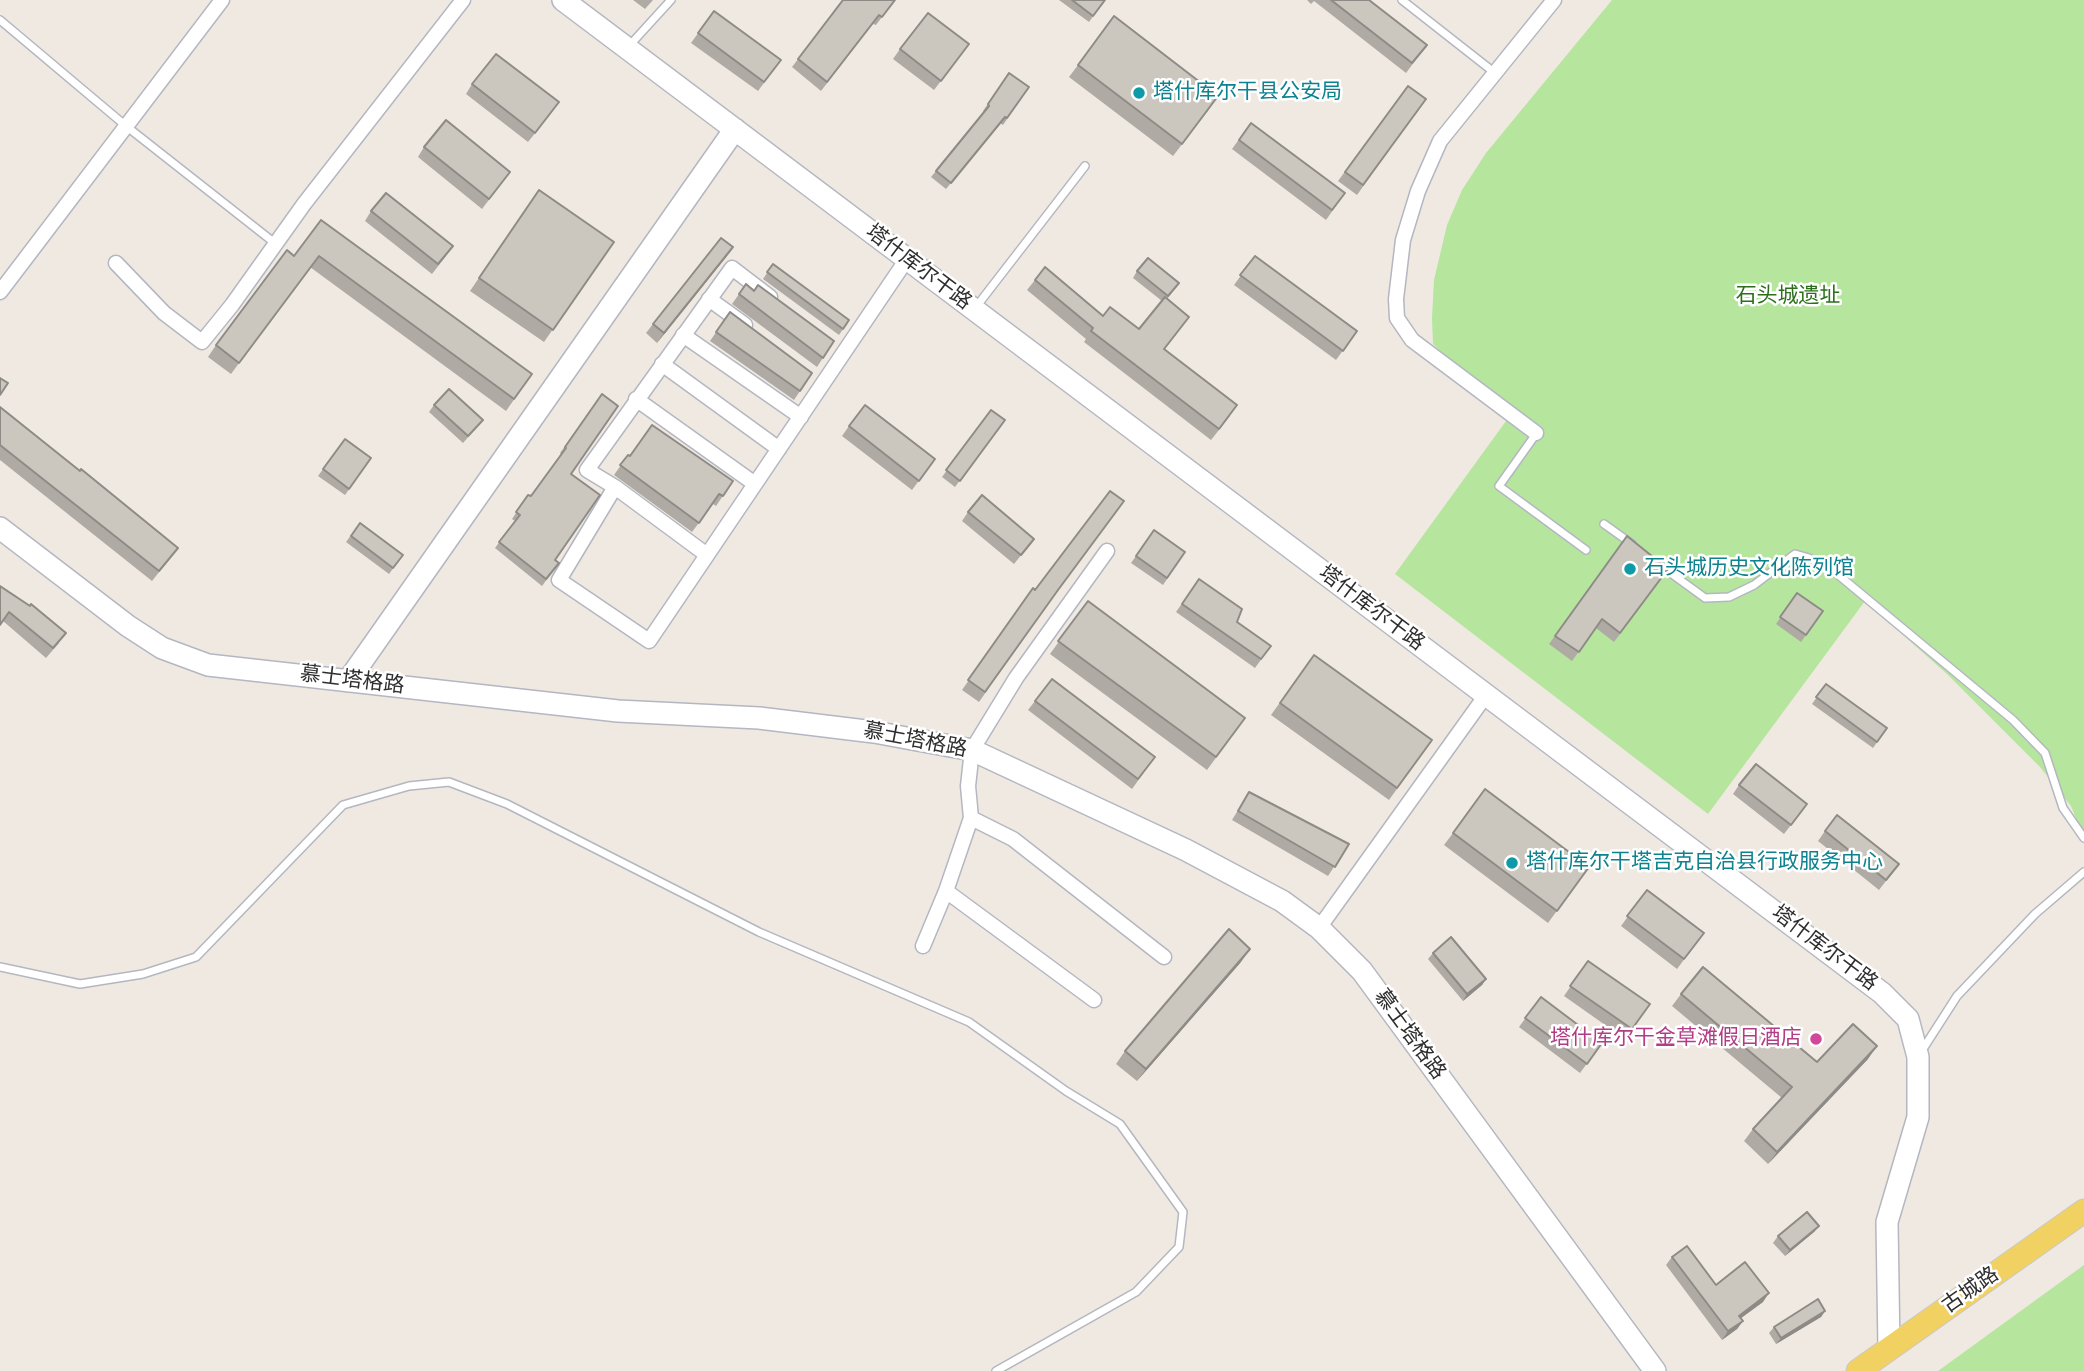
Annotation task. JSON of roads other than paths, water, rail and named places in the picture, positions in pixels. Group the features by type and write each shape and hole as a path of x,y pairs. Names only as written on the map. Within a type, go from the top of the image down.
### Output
{"main road":[{"name":"古城路","path":"1857,1371 2084,1211"}],"street":[{"path":"0,292 222,0"},
{"path":"117,263 164,313 202,342 463,0"},
{"name":"塔什库尔干路","path":"563,0 1882,993 1908,1019 1918,1057 1918,1117 1887,1222 1889,1349"},
{"path":"1536,433 1412,340 1397,318 1396,299 1403,240 1418,191 1440,141 1554,0"},
{"path":"348,681 734,129"},
{"path":"615,487 559,580 649,641 801,416 817,380 907,259"},
{"path":"707,555 615,487 587,470 732,268 783,306"},
{"path":"709,299 761,337"},
{"path":"683,334 801,416"},
{"path":"662,364 779,449"},
{"path":"636,399 755,484"},
{"name":"慕士塔格路","path":"0,528 128,626 162,648 208,664 618,711 759,718 874,732 972,750 1186,850 1282,901 1319,928 1362,971 1655,1371"},
{"path":"923,946 946,891 971,818 968,786 972,750 1016,678 1107,551"},
{"path":"1319,928 1486,695"},
{"path":"971,818 1013,839 1164,957"},
{"path":"946,891 1094,1000"}],"lane":[{"path":"627,48 671,0"},
{"path":"1402,0 1496,73"},
{"path":"0,20 126,126 276,244"},
{"path":"974,310 1085,166"},
{"path":"1536,433 1499,486 1586,550"},
{"path":"1604,524 1638,549"},
{"path":"1649,557 1705,598 1729,597 1754,585 1795,554 1809,558 1836,573 2013,720 2045,753 2063,808 2084,838"},
{"path":"0,967 80,985 143,974 196,957 343,805 409,786 449,782 507,804 759,932 968,1022 1066,1091 1120,1124 1183,1212 1179,1247 1136,1292 996,1371"},
{"path":"1918,1057 1957,996 2035,914 2084,872"}],"place":[{"name":"塔什库尔干县公安局","path":"1139,93"},
{"name":"石头城历史文化陈列馆","path":"1630,569"},
{"name":"塔什库尔干塔吉克自治县行政服务中心","path":"1512,863"},
{"name":"塔什库尔干金草滩假日酒店","path":"1816,1039"}],"park label":[{"name":"石头城遗址","path":"1788,297"}]}
